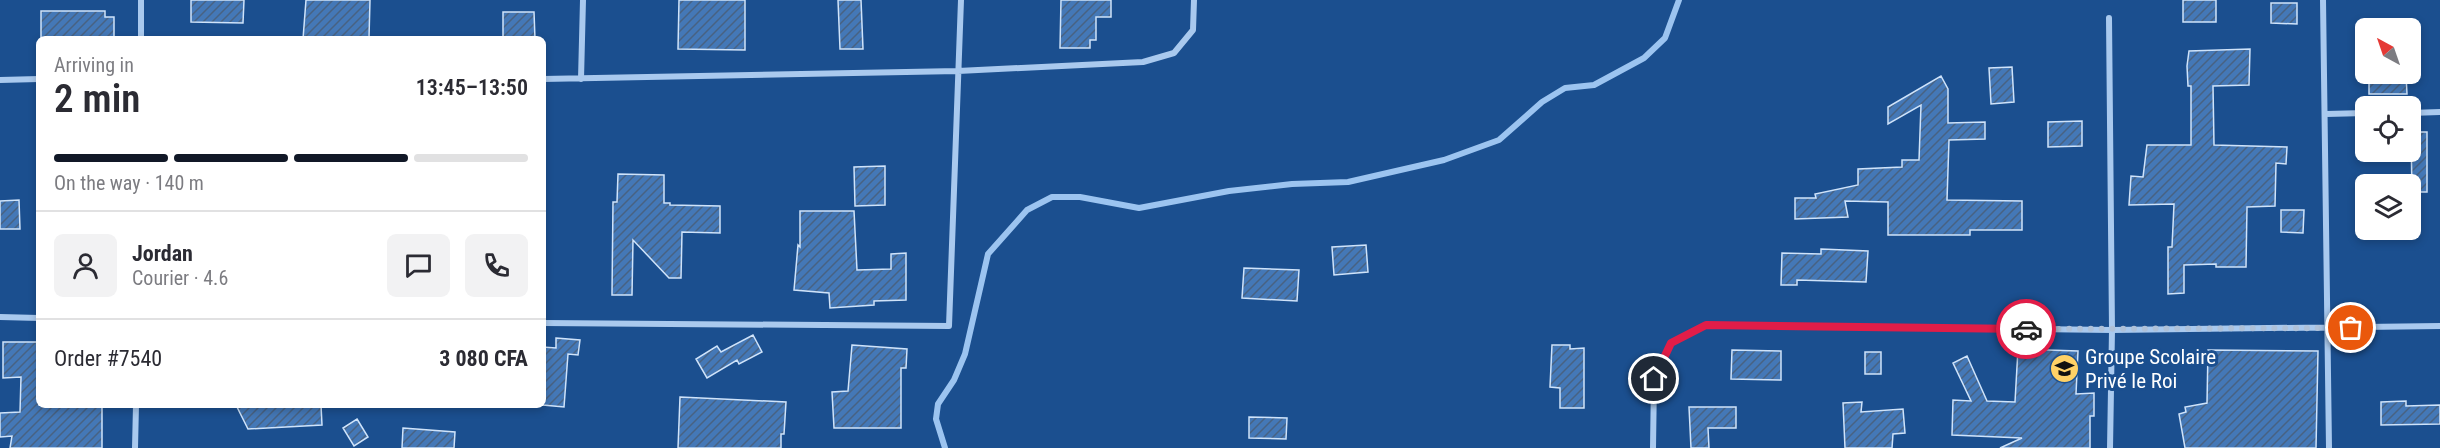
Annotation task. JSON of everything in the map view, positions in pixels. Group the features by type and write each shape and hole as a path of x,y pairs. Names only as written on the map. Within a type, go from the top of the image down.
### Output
{"street":[{"path":"141,0 141,36"},
{"path":"581,79 583,0"},
{"path":"546,323 949,326 961,0"},
{"path":"546,79 958,71 1143,62 1174,53 1193,30 1194,0"},
{"path":"2323,0 2330,448"},
{"path":"2109,18 2112,330 2110,448"},
{"path":"0,80 36,79"},
{"path":"2421,113 2440,112"},
{"path":"2326,114 2355,113"},
{"path":"0,317 36,318"},
{"path":"1653,448 1654,379 1671,343 1706,325 2112,330 2440,326"},
{"path":"135,448 136,408"}],"building":[{"path":"191,0 244,0 243,23 191,22"},
{"path":"306,0 370,0 369,36 303,36"},
{"path":"679,0 745,0 745,50 678,49"},
{"path":"838,0 861,0 863,49 840,49"},
{"path":"1061,0 1111,0 1111,17 1096,17 1096,40 1090,40 1090,48 1060,48"},
{"path":"2183,0 2216,0 2216,22 2183,22"},
{"path":"2271,3 2297,3 2297,24 2271,23"},
{"path":"41,11 105,11 105,17 114,17 114,36 41,36"},
{"path":"503,12 534,12 535,36 503,36"},
{"path":"2250,49 2249,85 2213,86 2214,145 2287,147 2286,164 2276,163 2275,206 2247,207 2246,267 2216,267 2216,264 2184,265 2184,293 2168,294 2168,247 2172,247 2174,204 2129,205 2131,176 2143,177 2147,145 2191,145 2191,86 2188,86 2187,66 2189,51"},
{"path":"2012,67 2014,102 1991,104 1989,68"},
{"path":"1941,76 1948,89 1948,123 1985,122 1985,139 1949,140 1947,200 2022,201 2022,230 1970,230 1970,235 1888,235 1888,202 1845,201 1848,217 1795,219 1795,198 1816,198 1815,194 1858,185 1858,169 1902,167 1902,160 1919,160 1921,105 1888,124 1888,107"},
{"path":"2369,84 2406,84 2407,94 2369,94"},
{"path":"2082,121 2082,146 2048,147 2048,122"},
{"path":"2421,132 2427,132 2427,192 2421,192 2421,174 2412,174 2412,162 2421,162"},
{"path":"885,166 885,205 855,206 854,167"},
{"path":"618,174 664,175 664,203 670,203 670,205 720,206 720,233 682,232 681,278 669,278 633,240 632,295 612,295 613,202 617,202"},
{"path":"19,200 20,229 0,229 0,201"},
{"path":"2281,210 2304,210 2303,233 2281,232"},
{"path":"800,211 854,211 857,270 891,269 891,254 906,253 906,300 874,301 874,305 830,308 829,293 794,290 798,245 800,247"},
{"path":"1366,245 1368,272 1334,275 1332,247"},
{"path":"1821,249 1868,251 1866,282 1797,280 1797,285 1781,285 1782,253 1821,254"},
{"path":"1244,268 1299,270 1297,301 1242,298"},
{"path":"753,335 762,352 739,364 737,360 707,378 696,359 717,346 721,352"},
{"path":"556,338 580,340 578,355 568,354 564,407 546,405 546,347 556,348"},
{"path":"3,342 36,342 36,408 102,408 102,448 10,448 12,436 0,437 0,413 20,412 21,377 3,378"},
{"path":"852,345 907,349 906,368 901,368 901,428 834,428 832,392 848,391"},
{"path":"1552,345 1570,345 1570,349 1584,348 1584,408 1560,408 1560,388 1550,387"},
{"path":"2018,349 2078,351 2076,394 2094,393 2094,416 2090,416 2090,448 2000,448 2022,438 1952,435 1953,400 1971,401 1953,363 1967,356 1987,401 2015,402"},
{"path":"1732,350 1781,351 1781,380 1731,379"},
{"path":"2208,350 2318,351 2316,448 2185,448 2179,414 2186,412 2185,407 2207,403"},
{"path":"1865,352 1881,352 1881,374 1865,374"},
{"path":"680,397 786,402 781,448 678,448"},
{"path":"2406,401 2406,406 2440,405 2440,424 2381,425 2381,402"},
{"path":"1862,402 1861,412 1903,409 1905,433 1893,434 1892,448 1845,448 1843,403"},
{"path":"1689,407 1736,407 1736,428 1708,428 1709,448 1691,448"},
{"path":"238,408 321,408 322,425 248,429"},
{"path":"1249,417 1287,418 1286,439 1249,438"},
{"path":"357,419 368,437 354,446 343,428"},
{"path":"403,428 455,432 454,448 402,448"}],"waterway":[{"path":"945,448 936,419 938,404 954,380 965,354 988,254 1027,210 1052,197 1080,197 1139,208 1229,191 1292,184 1348,182 1444,160 1499,140 1542,102 1565,88 1594,85 1644,58 1665,38 1679,0"}],"way so far":[{"path":"2026,329 2351,328"}],"place":[{"name":"Groupe Scolaire Privé le Roi","path":"2064,369"}],"route":[{"path":"1654,379 1671,343 1706,325 2026,329"}]}
